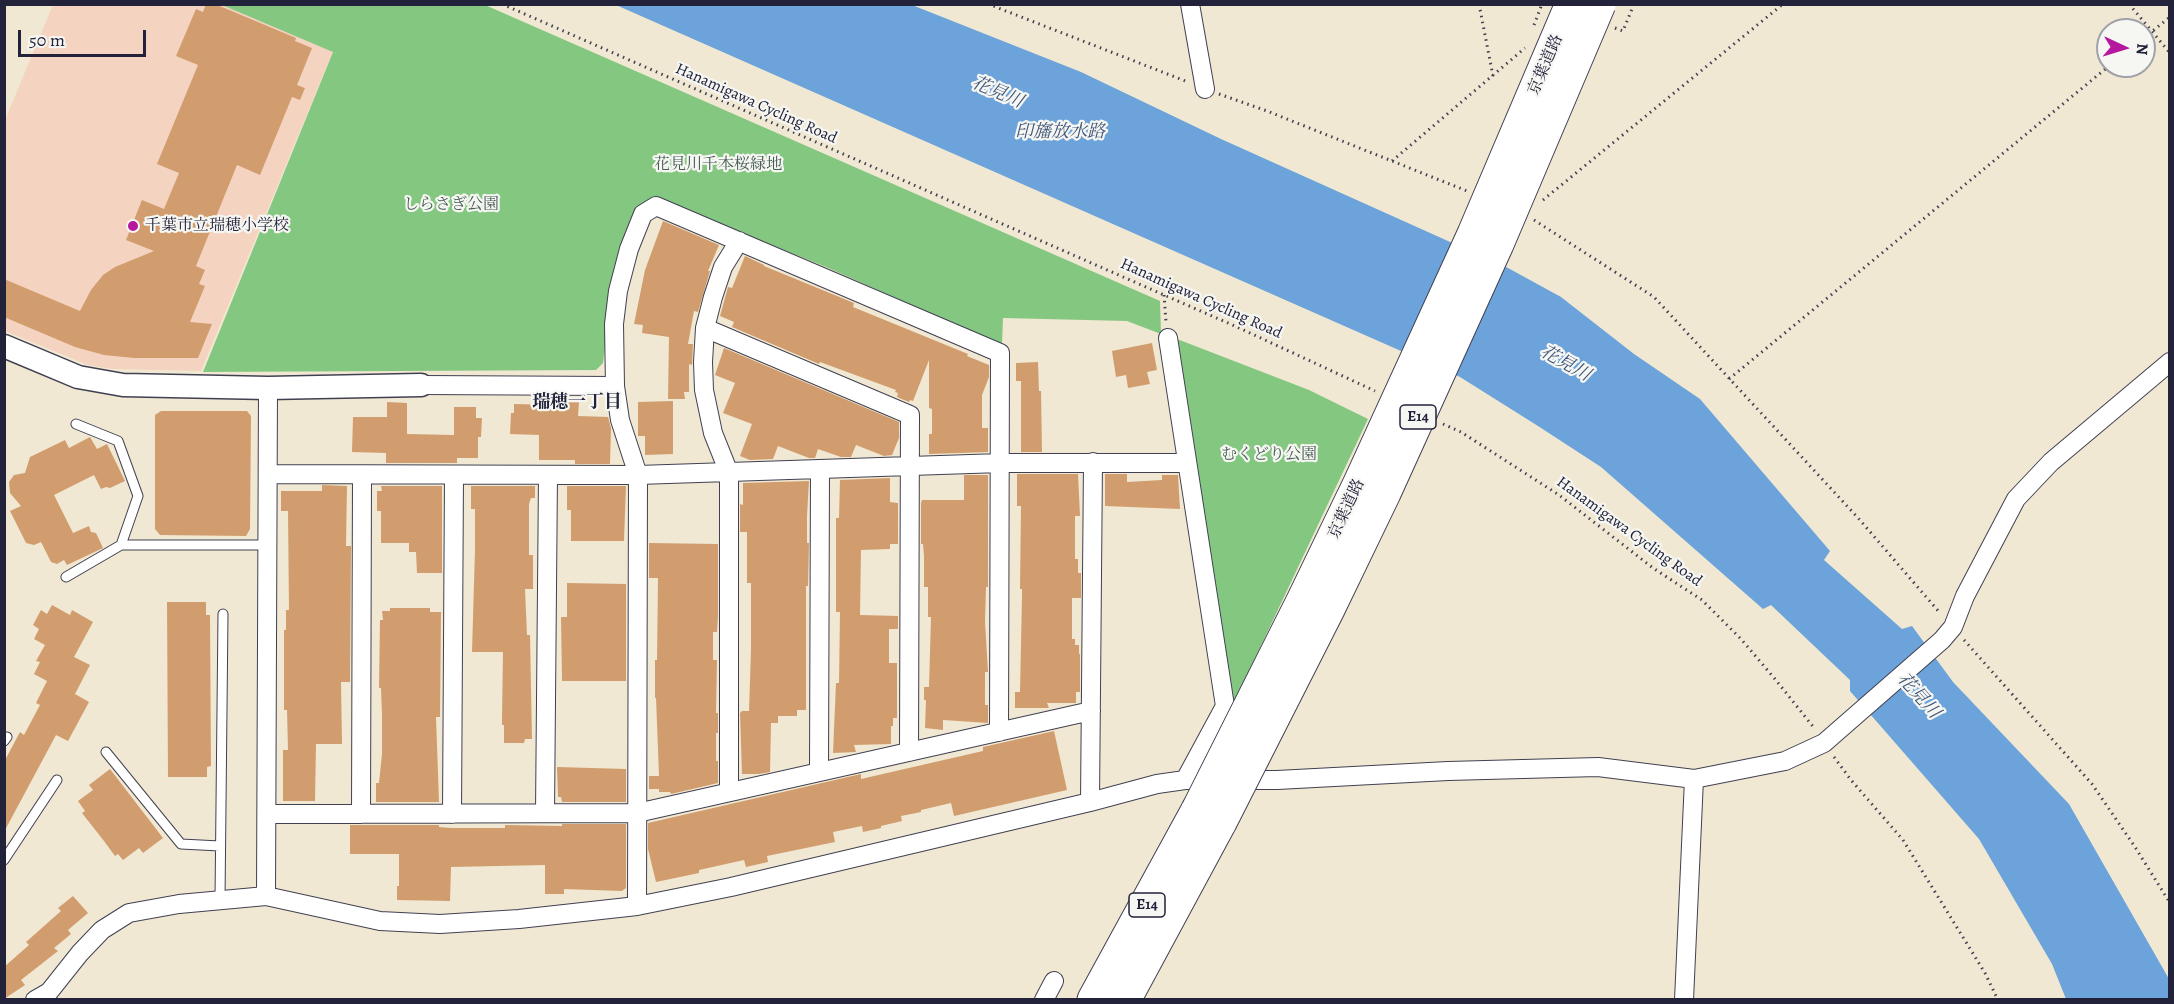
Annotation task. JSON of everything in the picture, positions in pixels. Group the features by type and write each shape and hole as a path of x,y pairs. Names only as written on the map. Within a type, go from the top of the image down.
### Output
{"highway":[{"path":"1524,151 1563,4"},
{"name":"京葉道路","path":"1524,151 1572,4"},
{"name":"京葉道路","path":"1124,999 1209,816 1279,650 1524,151 1599,4"},
{"path":"1524,151 1609,4"},
{"name":"京葉道路","path":"1094,999 1209,816"}],"street":[{"path":"1190,4 1205,89"},
{"path":"637,906 638,475 620,420 615,386 614,324 618,291 629,249 643,214 656,206 1000,353 1002,462 999,732"},
{"path":"729,792 729,473 713,433 704,390 705,328 723,267 739,241"},
{"path":"705,328 910,415 909,752"},
{"path":"1168,338 1225,706 1185,780"},
{"path":"4,346 78,377 123,385 268,388 421,385 615,386"},
{"path":"46,997 80,953 102,930 129,913 179,904 266,896 380,921 440,924 519,919 637,906 731,887 1157,784 1185,780 1277,780 1448,771 1598,767 1694,779 1785,761 1824,743 1947,634 2016,499 2050,462 2169,362"},
{"path":"266,896 270,474 268,388"},
{"path":"270,474 638,475 1002,462 1187,463"},
{"path":"1090,802 1093,462"},
{"path":"819,772 820,470"},
{"path":"452,814 454,475"},
{"path":"545,813 548,475"},
{"path":"361,814 362,476"},
{"path":"268,814 637,813 1091,711"},
{"path":"1684,999 1694,779"},
{"path":"1044,999 1054,981"}],"lane":[{"path":"76,424 118,441 138,496 121,544"},
{"path":"66,577 121,544 269,545"},
{"path":"219,900 223,614"},
{"path":"106,752 181,844 220,846"},
{"path":"4,860 57,780"}],"path":[{"name":"Hanamigawa Cycling Road","path":"502,4 1237,327 1377,392"},
{"path":"988,4 1267,111 1474,194"},
{"path":"1479,4 1493,76"},
{"path":"1531,32 1542,4"},
{"path":"1534,207 1783,4"},
{"path":"2129,4 2141,18"},
{"path":"2156,28 2169,17"},
{"path":"2156,36 2169,53"},
{"path":"1392,161 1524,50 1528,41"},
{"path":"1728,379 2096,77"},
{"path":"1525,214 1654,297 1859,519 1947,634 2049,733 2092,784 2135,847 2169,903"},
{"path":"1164,295 1168,338"},
{"name":"Hanamigawa Cycling Road","path":"1440,422 1461,432 1559,495 1653,568 1702,600 1741,639 1815,730"},
{"path":"1830,753 1903,840 1985,973 1998,999"}],"shaded area":[{"name":"千葉市立瑞穂小学校","path":"53,5 222,5 333,51 201,371 113,369 88,365 5,331 5,120"}],"green space":[{"name":"しらさぎ公園","path":"222,5 485,5 1160,301 1161,334 1127,321 1003,318 1002,345 826,267 661,200 642,203 618,257 603,363 596,370 203,372 333,52"},
{"name":"むくどり公園","path":"1177,339 1309,390 1368,419 1232,707"}],"water":[{"name":"印旛放水路","path":"616,5 912,5 1081,72 1221,139 1508,268 1561,297 1634,354 1700,399 1830,551 1824,560 1902,629 1912,626 1953,682 2069,804 2169,979 2169,999 2066,999 2052,964 1979,839 1850,691 1850,680 1771,605 1763,609 1601,467 1538,426 1460,377"}],"building":[{"path":"206,4 215,4 296,38 295,41 312,48 297,85 305,88 300,100 292,97 260,175 237,165 196,266 205,270 199,284 205,286 190,322 212,324 198,358 134,358 104,355 75,347 4,317 4,279 80,311 91,290 103,275 115,267 154,251 126,240 142,200 164,209 179,173 157,164 198,65 176,56 196,9 203,12"},
{"path":"663,221 719,245 708,271 710,271 698,312 694,311 688,344 693,344 692,365 689,364 689,392 684,392 685,399 668,399 669,337 642,333 643,325 634,324 645,270"},
{"path":"745,256 854,303 853,307 968,354 967,356 989,365 989,377 982,395 982,428 988,428 988,452 929,454 932,409 929,408 929,360 913,401 909,402 897,397 896,390 820,362 819,364 732,327 734,322 720,316 728,287 732,288"},
{"path":"1152,343 1157,370 1147,372 1150,384 1128,388 1126,375 1116,377 1112,351"},
{"path":"724,348 899,422 899,438 892,455 884,456 856,445 851,457 841,457 818,449 815,458 809,458 778,446 773,459 750,460 740,456 752,424 723,413 735,383 715,375"},
{"path":"1038,362 1042,452 1021,452 1021,381 1016,381 1016,363"},
{"path":"673,401 673,454 645,455 645,436 638,436 638,402"},
{"path":"387,402 407,403 407,434 454,435 454,407 476,407 476,418 482,418 481,437 478,437 478,458 457,458 457,463 386,463 386,453 352,452 353,417 387,417"},
{"path":"559,402 579,402 578,416 608,417 611,428 610,464 575,464 575,460 539,460 539,435 510,434 514,404 559,405"},
{"path":"161,411 247,411 251,416 250,529 246,536 160,535 155,529 155,415"},
{"path":"90,437 97,449 107,444 125,481 110,488 101,489 94,475 54,495 73,533 89,526 91,532 96,533 103,548 67,565 64,560 57,564 51,562 41,542 34,545 26,543 10,511 21,506 10,493 9,482 14,475 25,473 30,457 65,440 69,448"},
{"path":"1017,474 1078,474 1080,516 1075,516 1075,559 1078,559 1078,573 1081,573 1081,598 1072,598 1072,639 1075,639 1075,645 1079,645 1080,654 1080,692 1076,692 1076,703 1047,703 1049,708 1015,708 1015,692 1020,692 1022,596 1022,589 1020,589 1021,506 1017,506"},
{"path":"1105,474 1127,474 1127,482 1162,480 1162,475 1178,475 1180,509 1105,506"},
{"path":"964,475 988,475 988,587 986,587 985,622 988,672 985,672 985,705 988,705 988,723 943,720 943,730 925,728 924,687 929,687 931,617 928,617 928,587 924,587 921,503 922,500 964,500"},
{"path":"890,478 890,502 898,503 898,544 890,544 890,549 861,550 860,615 898,616 898,629 889,629 889,663 897,663 897,718 893,718 893,726 891,726 891,744 854,745 856,752 833,753 836,683 839,683 840,612 836,612 836,518 839,518 840,480"},
{"path":"809,481 806,710 797,710 797,716 778,716 778,723 771,723 770,772 742,774 740,713 749,711 751,650 751,583 747,583 747,532 740,532 743,483"},
{"path":"322,485 347,486 346,546 351,546 350,682 341,682 342,744 316,744 315,801 283,801 283,750 288,750 287,710 284,710 284,630 286,630 286,610 289,610 288,511 281,511 281,491 322,491"},
{"path":"381,486 442,486 442,573 417,573 416,552 409,552 409,543 381,543 381,511 377,511 377,491 382,491"},
{"path":"471,486 535,486 535,498 531,498 529,504 529,555 533,555 533,589 525,589 527,635 530,635 532,739 525,739 524,743 504,743 504,725 502,725 503,652 472,652 475,509 471,509"},
{"path":"567,486 626,486 624,541 571,541 571,510 567,510"},
{"path":"649,543 718,544 718,616 717,632 713,632 713,660 717,660 716,761 718,761 718,783 671,794 670,792 659,792 659,789 649,789 649,776 659,776 655,698 658,578 649,578"},
{"path":"567,583 626,584 626,681 562,681 561,617 567,617"},
{"path":"167,602 206,602 206,615 210,615 211,766 207,767 207,777 168,777"},
{"path":"52,605 70,615 72,610 93,622 74,657 90,665 75,694 89,702 68,741 56,735 4,832 4,762 20,732 24,735 40,705 36,703 47,681 34,674 40,662 36,661 45,645 34,639 39,629 33,625 41,610 47,614"},
{"path":"390,608 430,608 430,612 441,612 440,717 436,717 439,802 376,802 376,783 379,783 382,754 381,688 379,688 380,620 383,620 382,611 390,611"},
{"path":"1054,731 1067,790 954,816 951,803 901,816 902,821 881,826 881,828 863,832 862,826 833,832 835,842 767,856 768,862 746,867 744,860 656,882 648,849 648,823 861,774 861,779 983,751 983,747"},
{"path":"557,767 626,769 626,802 562,802 561,797 558,797"},
{"path":"110,769 163,838 143,853 139,848 123,860 118,854 115,856 82,813 85,811 78,801 93,790 89,785"},
{"path":"562,824 626,824 626,888 622,891 564,889 564,894 545,894 545,865 451,867 450,901 397,900 399,854 350,854 350,825 505,828 505,825 562,826"},
{"path":"73,896 88,913 68,930 71,934 54,948 58,951 21,980 25,985 4,999 4,967 29,945 26,942 61,911 58,908"}],"place":[{"name":"千葉市立瑞穂小学校","path":"133,226"}],"district":[{"name":"瑞穂一丁目","path":"577,403"}],"water label":[{"name":"花見川","path":"997,93"},
{"name":"花見川","path":"1565,364"},
{"name":"花見川","path":"1918,696"}],"park label":[{"name":"花見川千本桜緑地","path":"718,165"}]}
